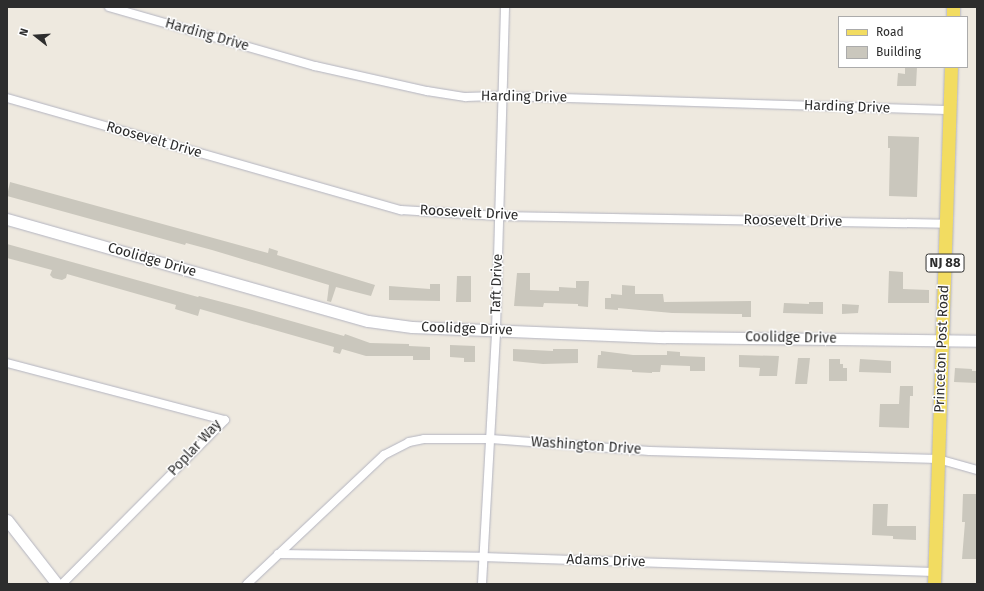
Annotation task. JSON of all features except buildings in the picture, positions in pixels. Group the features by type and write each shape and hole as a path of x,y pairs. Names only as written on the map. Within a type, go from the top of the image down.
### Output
{"main road":[{"name":"Princeton Post Road","path":"934,578 951,68"}],"street":[{"name":"Harding Drive","path":"109,7 322,68 427,91 466,97 502,96 950,110"},
{"name":"Taft Drive","path":"482,584 482,556 491,439 496,330 505,7"},
{"name":"Roosevelt Drive","path":"7,98 400,210 499,216 946,224"},
{"name":"Coolidge Drive","path":"7,219 368,321 412,327 665,337 977,341"},
{"name":"Poplar Way","path":"7,363 225,420 62,584"},
{"name":"Washington Drive","path":"248,584 384,455 395,448 424,439 491,439 650,451 938,459 977,470"},
{"path":"7,520 57,584"},
{"name":"Adams Drive","path":"278,554 482,556 934,578"}]}
